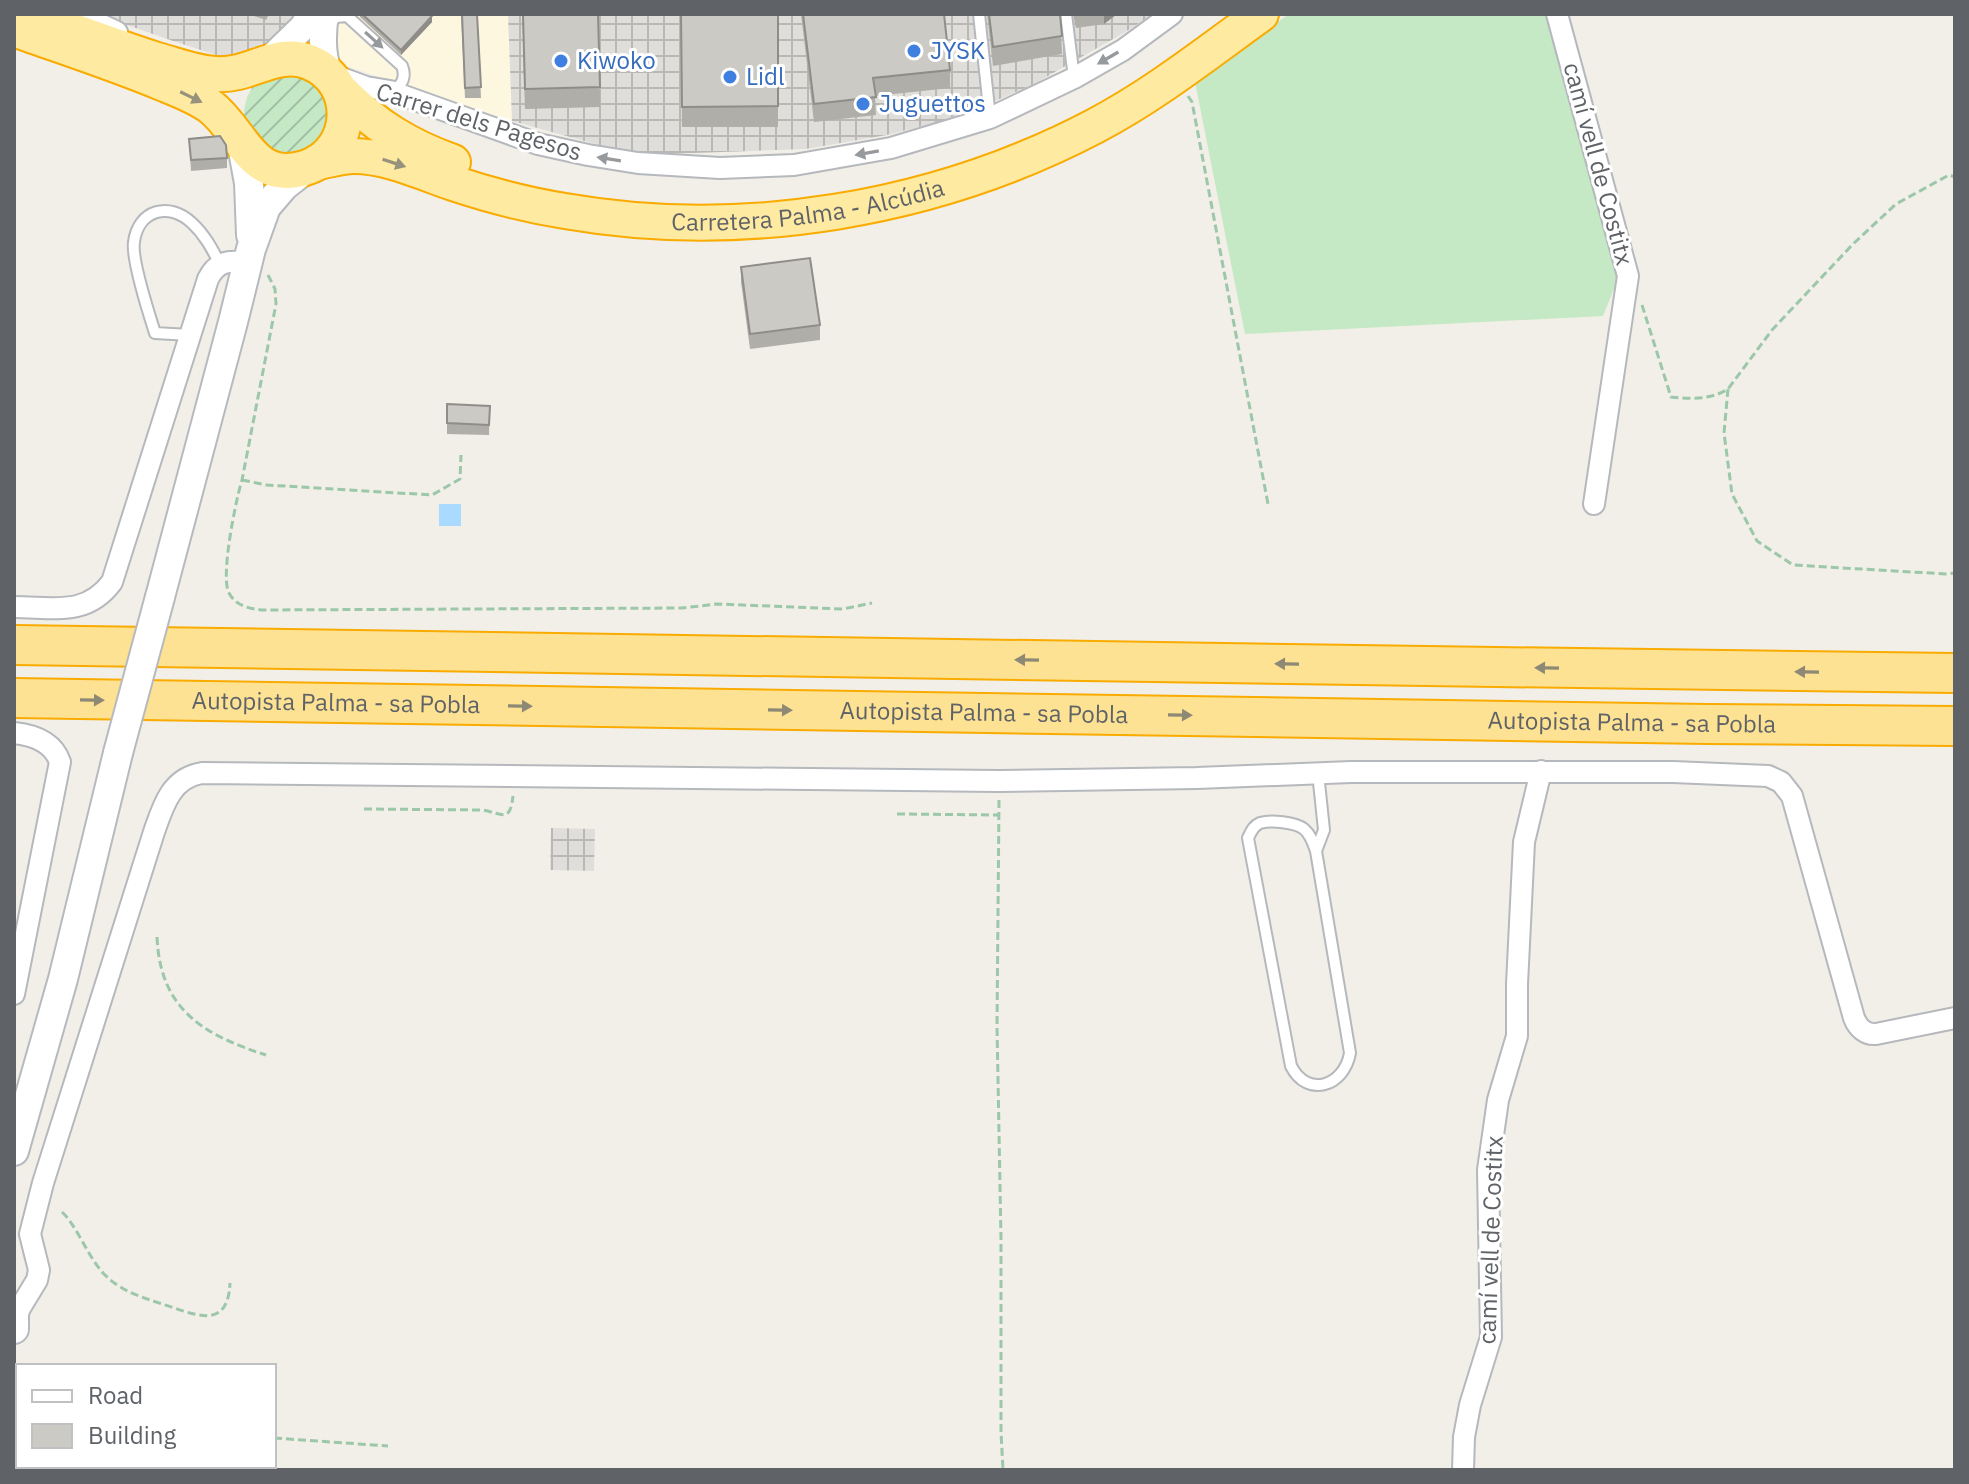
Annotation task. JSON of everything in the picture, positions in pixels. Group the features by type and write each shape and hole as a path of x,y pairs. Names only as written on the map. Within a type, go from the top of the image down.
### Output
{"highway":[{"name":"Carretera Palma - Alcúdia","path":"335,82 366,116 397,137 480,172 536,186 613,199 751,202 886,182 962,162 1017,141 1070,118 1138,79 1228,14"},
{"name":"Carretera Palma - Alcúdia","path":"313,164 355,156 380,158 506,198 596,216 703,223 830,212 920,195 1038,153 1122,111 1261,14"},
{"path":"18,27 216,75 242,73 281,58 305,60 335,82 345,107 340,136 328,155 313,164 294,170 269,167 258,161 211,108 192,96 18,27"},
{"path":"239,140 233,115 236,94 247,75 262,64"},
{"path":"14,645 1955,673"},
{"name":"Autopista Palma - sa Pobla","path":"14,698 1955,726"}],"main road":[{"path":"14,1151 63,979 160,597 239,259 250,194 239,140"},
{"path":"239,259 266,207 284,186 313,164"},
{"path":"14,1312 14,1329"}],"street":[{"path":"88,14 106,28 145,43 184,68"},
{"name":"Carrer dels Pagesos","path":"335,82 390,91 538,144 588,155 638,163 707,167 794,165 891,148 990,118 1074,78 1123,50 1172,14"},
{"name":"camí vell de Costitx","path":"1557,14 1628,276 1594,504"},
{"path":"262,64 303,27 319,21 324,57 335,82"},
{"path":"14,607 69,608 86,605 101,596 112,582 208,279 212,271 239,259"},
{"path":"14,733 29,735 50,746 57,752 60,762 14,994"},
{"path":"15,1322 38,1276 30,1234 43,1183 154,832 166,799 178,784 202,773 999,781 1318,773 1541,771 1760,774 1775,778 1787,789 1795,805 1857,1024 1866,1032 1876,1034 1955,1018"},
{"name":"camí vell de Costitx","path":"1463,1470 1464,1437 1470,1405 1491,1337 1488,1170 1498,1100 1517,1036 1524,842 1541,771"},
{"path":"14,1288 32,1280 37,1263"}],"lane":[{"path":"979,14 990,118"},
{"path":"1066,14 1074,78"},
{"path":"319,21 342,15 350,19 402,66 403,81 390,91"},
{"path":"190,335 155,333 133,246 137,227 148,214 173,212 190,220 206,238 239,259"},
{"path":"1316,851 1310,835 1290,823 1261,823 1248,838 1291,1066 1301,1080 1314,1084 1326,1083 1341,1075 1350,1053 1316,851 1324,830 1318,773"}],"path":[{"path":"1176,75 1192,102 1268,504"},
{"path":"1628,276 1642,305 1671,397 1719,395 1728,389 1772,330 1853,244 1896,204 1949,175 1955,177"},
{"path":"239,259 269,277 276,296 236,500 225,579 229,594 240,605 261,610 682,608 717,604 843,609 872,603"},
{"path":"1728,389 1724,433 1732,494 1757,541 1793,565 1955,573"},
{"path":"242,480 267,485 432,495 460,479 461,455"},
{"path":"364,809 483,810 504,815 512,807 515,776"},
{"path":"999,781 997,1026 1003,1470"},
{"path":"897,814 999,815"},
{"path":"157,937 164,979 189,1015 223,1040 266,1055"},
{"path":"62,1212 103,1273 138,1297 192,1315 211,1316 228,1303 230,1283"},
{"path":"276,1438 388,1446"}],"shaded area":[{"path":"95,14 300,14 273,40 253,51 232,57 216,55"},
{"path":"335,14 508,14 512,121 332,61"},
{"path":"508,14 1150,16 1032,85 938,122 887,135 806,149 666,154 617,150 512,121"},
{"path":"551,828 595,829 594,871 550,870"}],"green space":[{"path":"1289,14 1546,14 1619,276 1603,316 1245,334 1195,82"},
{"path":"277,70 318,80 332,107 326,136 302,155 272,154 245,124 247,97 254,85"}],"water":[{"path":"439,504 461,504 461,526 439,526"}],"building":[{"path":"362,14 429,14 432,16 401,50"},
{"path":"462,14 477,14 481,87 465,88"},
{"name":"Kiwoko","path":"523,14 598,14 600,87 525,89"},
{"name":"Lidl","path":"681,14 778,14 778,106 682,107"},
{"path":"803,14 944,14 950,70 873,78 876,97 814,104"},
{"path":"989,14 1060,14 1062,36 993,47"},
{"path":"220,136 226,145 227,158 191,160 189,139"},
{"path":"810,258 820,325 750,334 741,267"},
{"path":"447,404 490,406 489,425 447,423"}],"place":[{"name":"JYSK","path":"914,51"},
{"name":"Kiwoko","path":"561,61"},
{"name":"Lidl","path":"730,77"},
{"name":"Juguettos","path":"863,104"}]}
